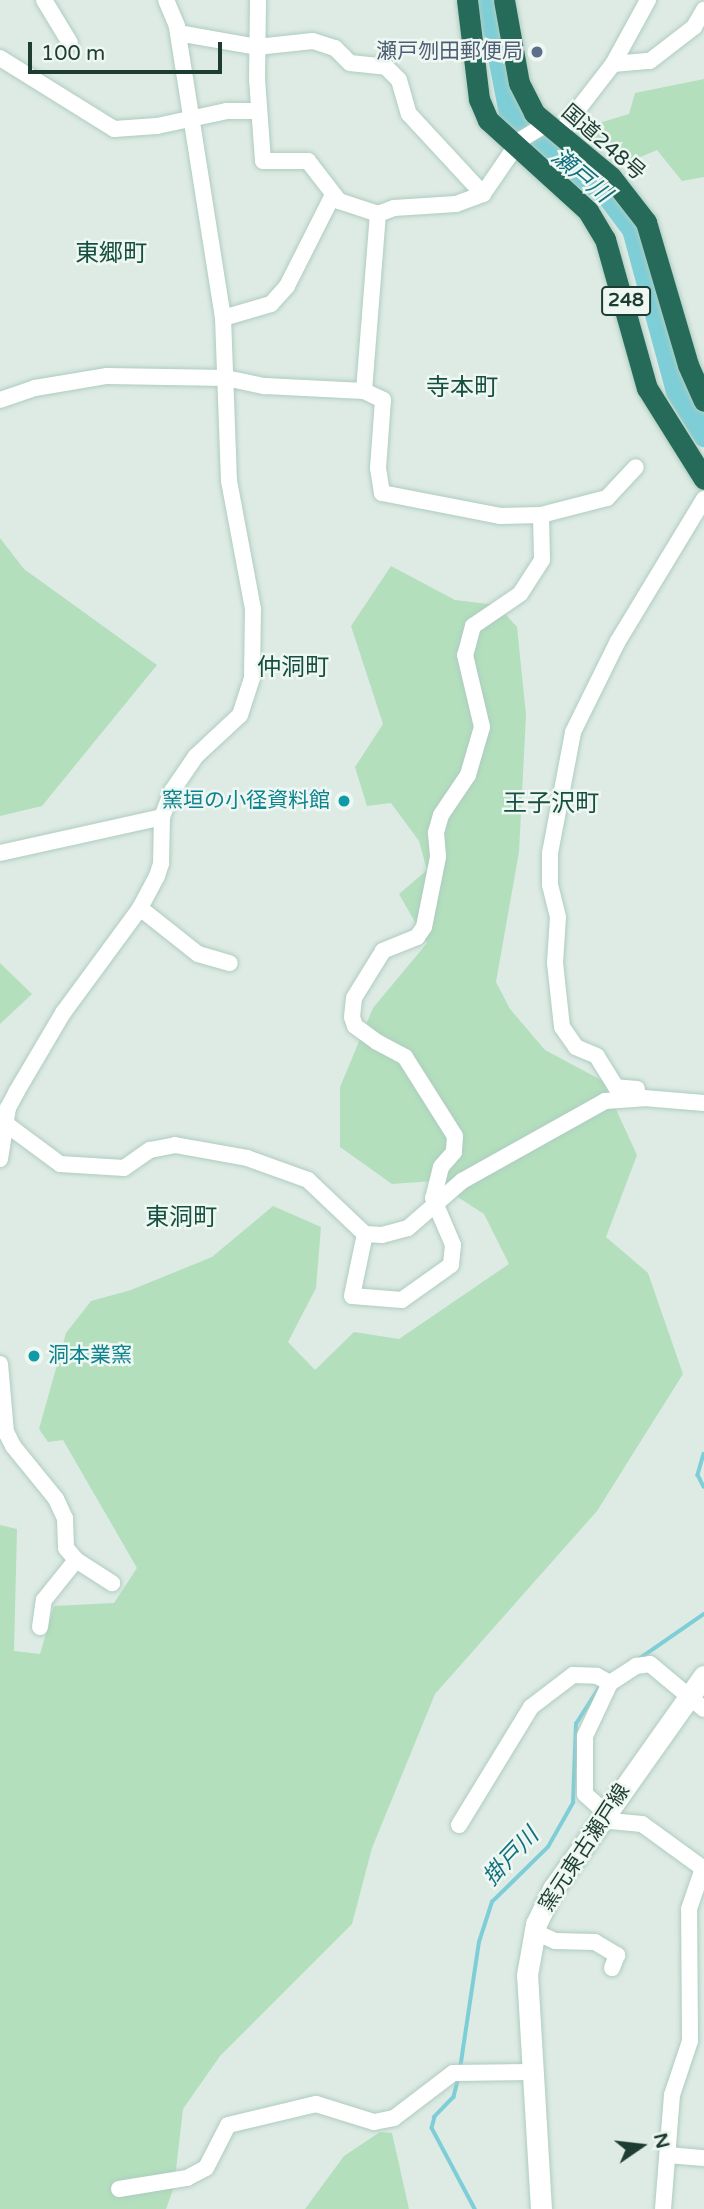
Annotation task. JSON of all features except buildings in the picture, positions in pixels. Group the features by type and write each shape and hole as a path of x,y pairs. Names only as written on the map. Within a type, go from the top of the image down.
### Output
{"highway":[{"name":"248","path":"467,0 479,99 488,120 517,143 587,211 605,239 647,388 704,479"},
{"name":"国道248号","path":"504,0 519,83 549,129 611,177 646,222 688,365 704,401"}],"main road":[{"name":"窯元東古瀬戸線","path":"541,2209 530,2072 527,1975 535,1932 553,1889 603,1817 697,1703 704,1676"}],"street":[{"path":"44,0 71,43"},
{"path":"0,1159 12,1100 63,1013 140,908 161,864 162,817 182,774 240,715 252,678 253,609 229,481 223,318 178,33 166,0"},
{"path":"258,0 258,111 263,161 308,161 333,195 378,214 394,208 456,204 483,194 517,143 549,129 613,64 648,0"},
{"path":"613,64 650,61 694,27 704,10"},
{"path":"178,33 257,47 313,41 335,48 350,63 386,67 399,80 409,114 483,194"},
{"path":"0,58 114,129 190,120 227,111 258,111"},
{"path":"223,318 271,304 287,286 333,195"},
{"path":"364,391 378,214"},
{"path":"0,400 35,388 107,376 226,377 265,386 364,391 383,400 378,468 382,493 500,516 541,515 607,498 636,467"},
{"path":"644,1098 641,1090 616,1087 597,1056 576,1047 562,1027 555,963 558,917 550,885 550,853 573,732 618,641 704,499"},
{"path":"365,1234 352,1296 402,1300 451,1265 453,1245 435,1208 441,1167 454,1152 455,1136 405,1057 355,1026 354,998 383,951 417,937 424,927 438,857 439,824 468,775 482,727 465,655 473,626 520,594 542,560 541,515"},
{"path":"0,853 162,817"},
{"path":"140,908 198,954 230,963"},
{"path":"6,1125 60,1164 124,1168 150,1150 174,1145 247,1158 308,1180 365,1234 396,1234 435,1208 462,1181 605,1101 644,1098 704,1103"},
{"path":"0,1364 6,1432 56,1499 65,1518 66,1548 76,1560 112,1583"},
{"path":"40,1627 44,1600 76,1560"},
{"path":"663,2209 672,2095 697,2041 689,1909 704,1868 642,1824 603,1817 585,1794 585,1736 607,1682 636,1666 650,1664 697,1703"},
{"path":"459,1825 531,1707 573,1675 607,1682"},
{"path":"535,1932 555,1941 595,1942 617,1955 612,1968"},
{"path":"118,2189 197,2173 206,2168 228,2125 316,2104 374,2122 394,2118 459,2073 530,2072"},
{"path":"668,2155 704,2158"}],"green space":[{"path":"704,79 704,177 682,181 657,150 624,164 580,125 585,118 596,124 629,114 635,93"},
{"path":"0,538 24,569 157,665 42,806 0,816"},
{"path":"391,566 455,600 497,605 517,627 526,715 519,852 496,982 510,1009 545,1050 603,1081 637,1155 606,1237 648,1273 683,1374 597,1511 435,1694 372,1848 352,1924 220,2056 183,2109 174,2187 166,2209 0,2209 0,1525 17,1529 14,1651 40,1654 54,1606 114,1603 137,1568 63,1440 48,1442 39,1429 66,1333 91,1301 131,1290 212,1257 273,1206 321,1227 316,1288 288,1342 315,1370 354,1332 399,1339 509,1264 484,1214 433,1181 392,1184 340,1147 340,1087 373,1008 427,943 399,894 427,870 419,841 391,803 367,806 355,767 383,724 351,626"},
{"path":"0,963 32,994 0,1024"},
{"path":"380,2132 392,2133 409,2209 305,2209 344,2156"}],"waterway":[{"name":"瀬戸川","path":"488,0 510,113 558,158 606,193 633,229 677,391 704,435"},
{"name":"掛戸川","path":"704,1454 698,1475 704,1487"},
{"name":"掛戸川","path":"639,1659 704,1614"},
{"name":"掛戸川","path":"460,2069 479,1942 492,1902 548,1847 573,1803 576,1724 599,1688"},
{"name":"掛戸川","path":"459,2077 454,2097 435,2117 432,2128 475,2209"}],"place":[{"name":"瀬戸刎田郵便局","path":"537,52"},
{"name":"窯垣の小径資料館","path":"344,801"},
{"name":"洞本業窯","path":"34,1356"}],"district":[{"name":"東郷町","path":"111,254"},
{"name":"寺本町","path":"462,388"},
{"name":"仲洞町","path":"293,668"},
{"name":"王子沢町","path":"551,804"},
{"name":"東洞町","path":"181,1218"}]}
